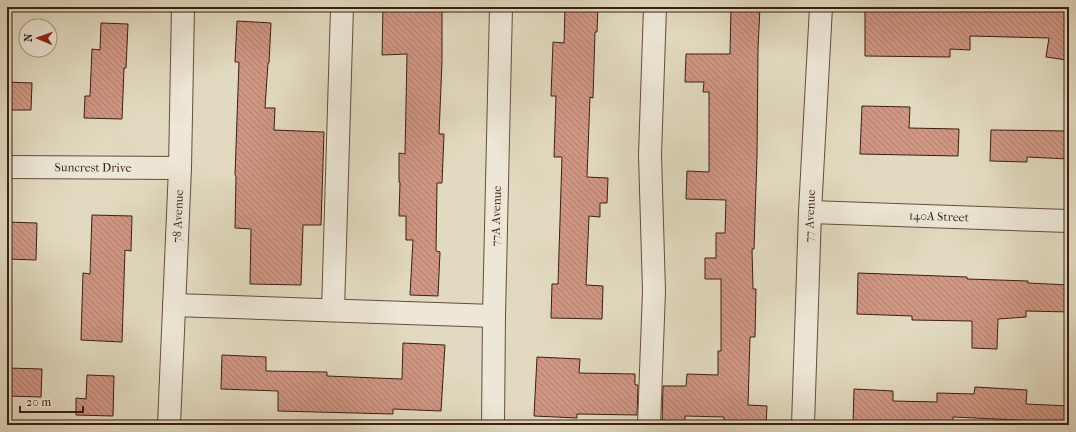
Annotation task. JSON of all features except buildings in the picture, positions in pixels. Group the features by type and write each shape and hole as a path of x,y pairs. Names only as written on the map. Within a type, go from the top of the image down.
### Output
{"street":[{"name":"78 Avenue","path":"169,425 180,168 183,7"},
{"path":"333,310 342,7"},
{"name":"77A Avenue","path":"494,425 494,316 501,7"},
{"path":"649,425 654,291 650,155 655,7"},
{"name":"77 Avenue","path":"803,425 810,212 821,7"},
{"name":"Suncrest Drive","path":"7,167 180,168"},
{"name":"140A Street","path":"810,212 1069,221"},
{"path":"174,305 494,316"}]}
